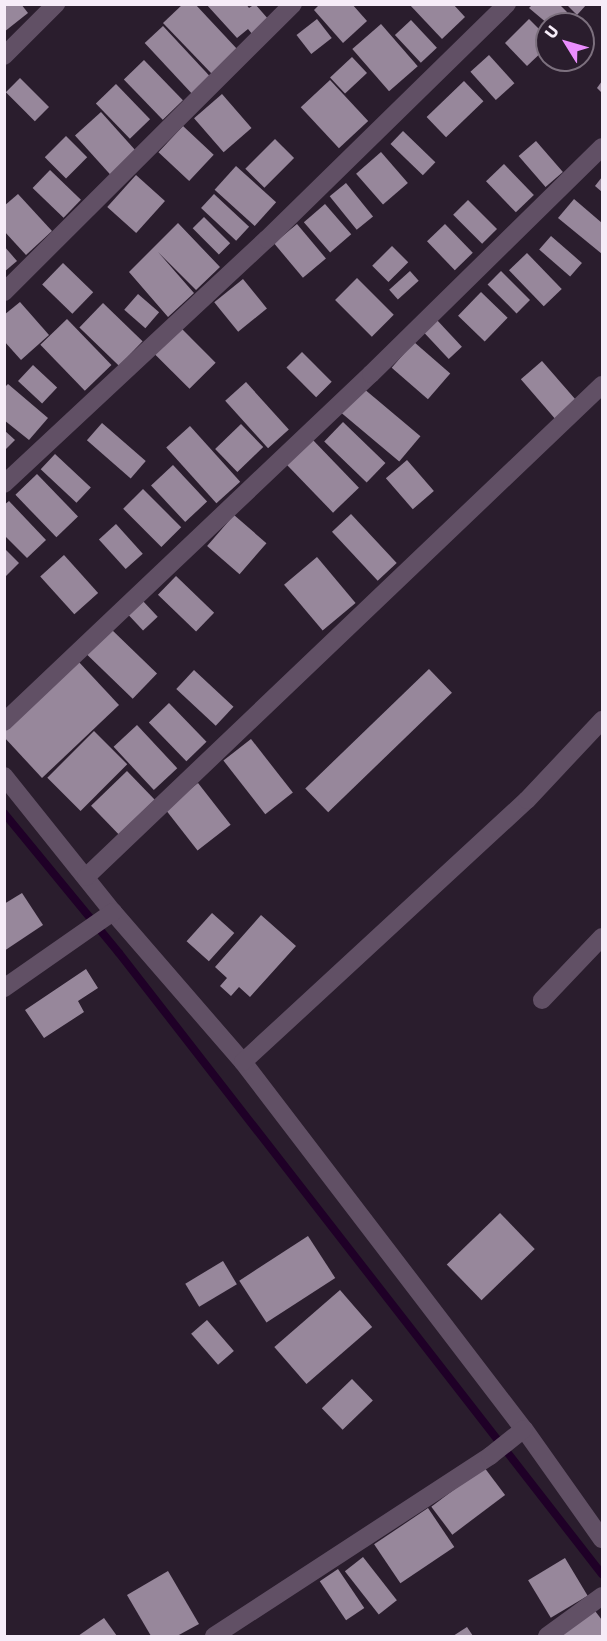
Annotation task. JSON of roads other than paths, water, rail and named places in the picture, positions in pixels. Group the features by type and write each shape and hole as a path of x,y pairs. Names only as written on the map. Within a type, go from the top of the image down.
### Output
{"street":[{"path":"4,56 56,4"},
{"path":"4,292 293,4"},
{"path":"4,484 267,239 507,4"},
{"path":"4,722 371,374 603,147"},
{"path":"86,878 603,385"},
{"path":"243,1062 527,800 603,720"},
{"path":"4,776 86,878 102,920 243,1062 518,1435 603,1539"},
{"path":"4,988 102,920"},
{"path":"542,1000 603,937"},
{"path":"214,1636 490,1456 518,1435"},
{"path":"547,1636 603,1596"}],"waterway":[{"path":"4,813 119,953 602,1574"}]}
